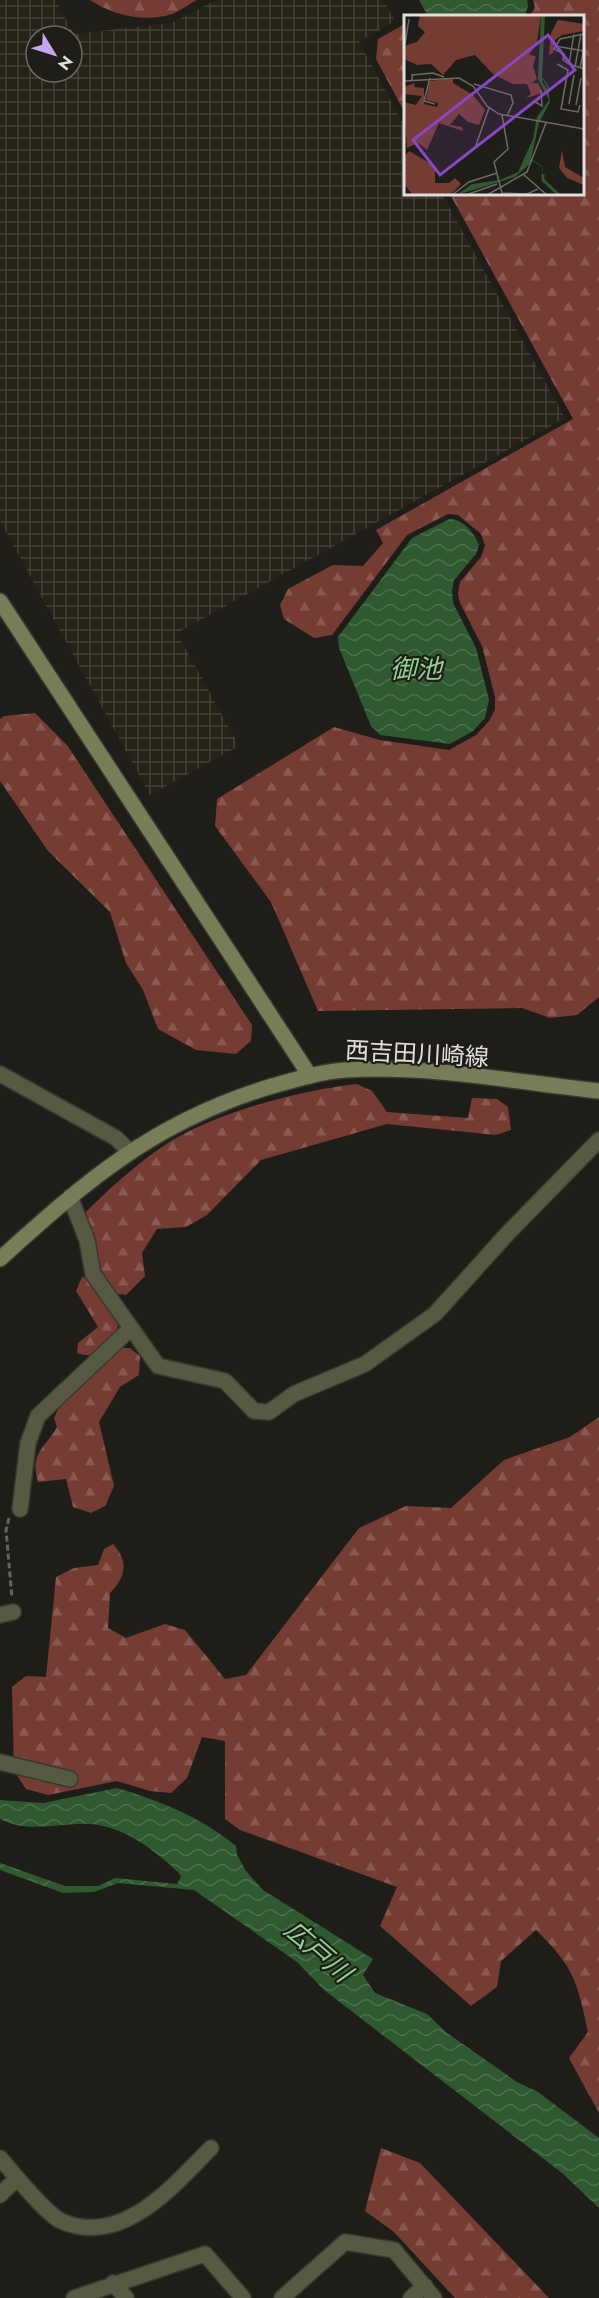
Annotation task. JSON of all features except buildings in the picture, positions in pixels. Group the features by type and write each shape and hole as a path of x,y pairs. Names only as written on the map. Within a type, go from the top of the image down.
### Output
{"main road":[{"path":"0,601 310,1076"},
{"name":"西吉田川崎線","path":"0,1259 70,1197 129,1151 166,1128 219,1102 310,1076 344,1070 389,1070 599,1091"}],"street":[{"path":"0,1074 116,1138 129,1151"},
{"path":"70,1197 87,1240 93,1275 129,1330 158,1366 225,1381 254,1411 268,1412 294,1394 365,1364 435,1314 508,1233 599,1140"},
{"path":"20,1509 28,1443 38,1416 129,1330"},
{"path":"0,1762 70,1779"},
{"path":"0,2158 60,2220 96,2228 131,2218 162,2197 212,2148"},
{"path":"0,2195 17,2178"},
{"path":"282,2298 345,2242 394,2250 429,2292 411,2298"},
{"path":"74,2298 113,2283 205,2254 243,2298"},
{"path":"113,2283 126,2298"}],"path":[{"path":"7,1614 6,1530 10,1512 20,1509"}],"shaded area":[{"path":"0,0 55,0 68,24 24,24 24,84 84,84 84,33 172,23 216,0 383,0 395,21 359,42 404,125 404,195 443,195 565,418 177,633 239,746 150,795 0,521"}],"green space":[{"path":"90,0 197,0 172,14 151,18 118,13"},
{"path":"533,0 599,0 599,997 577,1015 550,1018 522,1008 318,1011 271,902 215,826 217,799 334,727 380,740 449,750 476,735 489,721 495,710 495,697 482,646 460,603 458,594 460,582 481,557 485,545 481,534 458,515 448,514 407,535 332,635 314,638 284,619 280,605 288,589 333,565 363,566 383,543 376,530 573,419 451,195 584,195 584,15 530,15 535,8"},
{"path":"404,25 404,111 376,59 378,39"},
{"path":"35,713 67,745 252,1025 251,1041 236,1054 196,1050 158,1029 143,990 126,963 110,912 48,851 0,781 0,719 4,716"},
{"path":"357,1084 372,1091 387,1112 468,1118 472,1098 497,1099 508,1107 511,1130 496,1135 387,1124 261,1160 207,1215 186,1227 157,1229 142,1253 145,1276 126,1295 112,1293 99,1264 85,1213 122,1178 162,1147 182,1135 230,1114 282,1098"},
{"path":"82,1277 90,1279 118,1322 117,1335 99,1352 89,1355 77,1353 78,1343 98,1327 76,1291"},
{"path":"121,1348 130,1348 140,1356 139,1375 120,1387 99,1422 114,1486 105,1506 91,1513 73,1507 66,1479 38,1482 37,1458 57,1427 54,1418 61,1403"},
{"path":"599,1417 599,2113 569,2058 588,2032 577,1987 559,1954 536,1930 501,1961 497,1987 471,2006 380,1926 397,1887 240,1830 225,1819 225,1741 202,1737 187,1778 171,1793 150,1791 117,1781 48,1795 26,1789 14,1771 12,1687 26,1676 46,1677 56,1577 74,1568 98,1565 104,1549 113,1544 122,1557 124,1569 110,1593 108,1628 126,1638 165,1624 185,1630 225,1679 246,1675 359,1528 406,1506 451,1508 504,1460 570,1437"},
{"path":"381,2148 420,2163 549,2298 455,2298 394,2232 365,2211"}],"water":[{"path":"419,0 527,0 528,6 525,15 427,15"},
{"name":"御池","path":"449,519 459,521 467,527 479,545 476,554 454,580 452,591 453,603 476,648 489,700 485,718 473,731 450,744 380,735 371,726 339,648 338,637 412,538"},
{"name":"広戸川","path":"117,1788 180,1811 223,1836 236,1846 237,1855 246,1871 263,1890 373,1959 363,1975 375,1993 427,2014 447,2033 517,2082 538,2092 599,2138 599,2208 562,2173 324,1990 297,1962 194,1890 118,1883 94,1892 63,1893 0,1870 0,1863 65,1886 98,1886 115,1878 177,1884 181,1877 179,1873 145,1845 120,1831 92,1824 28,1827 0,1819 0,1800 43,1803"}]}
